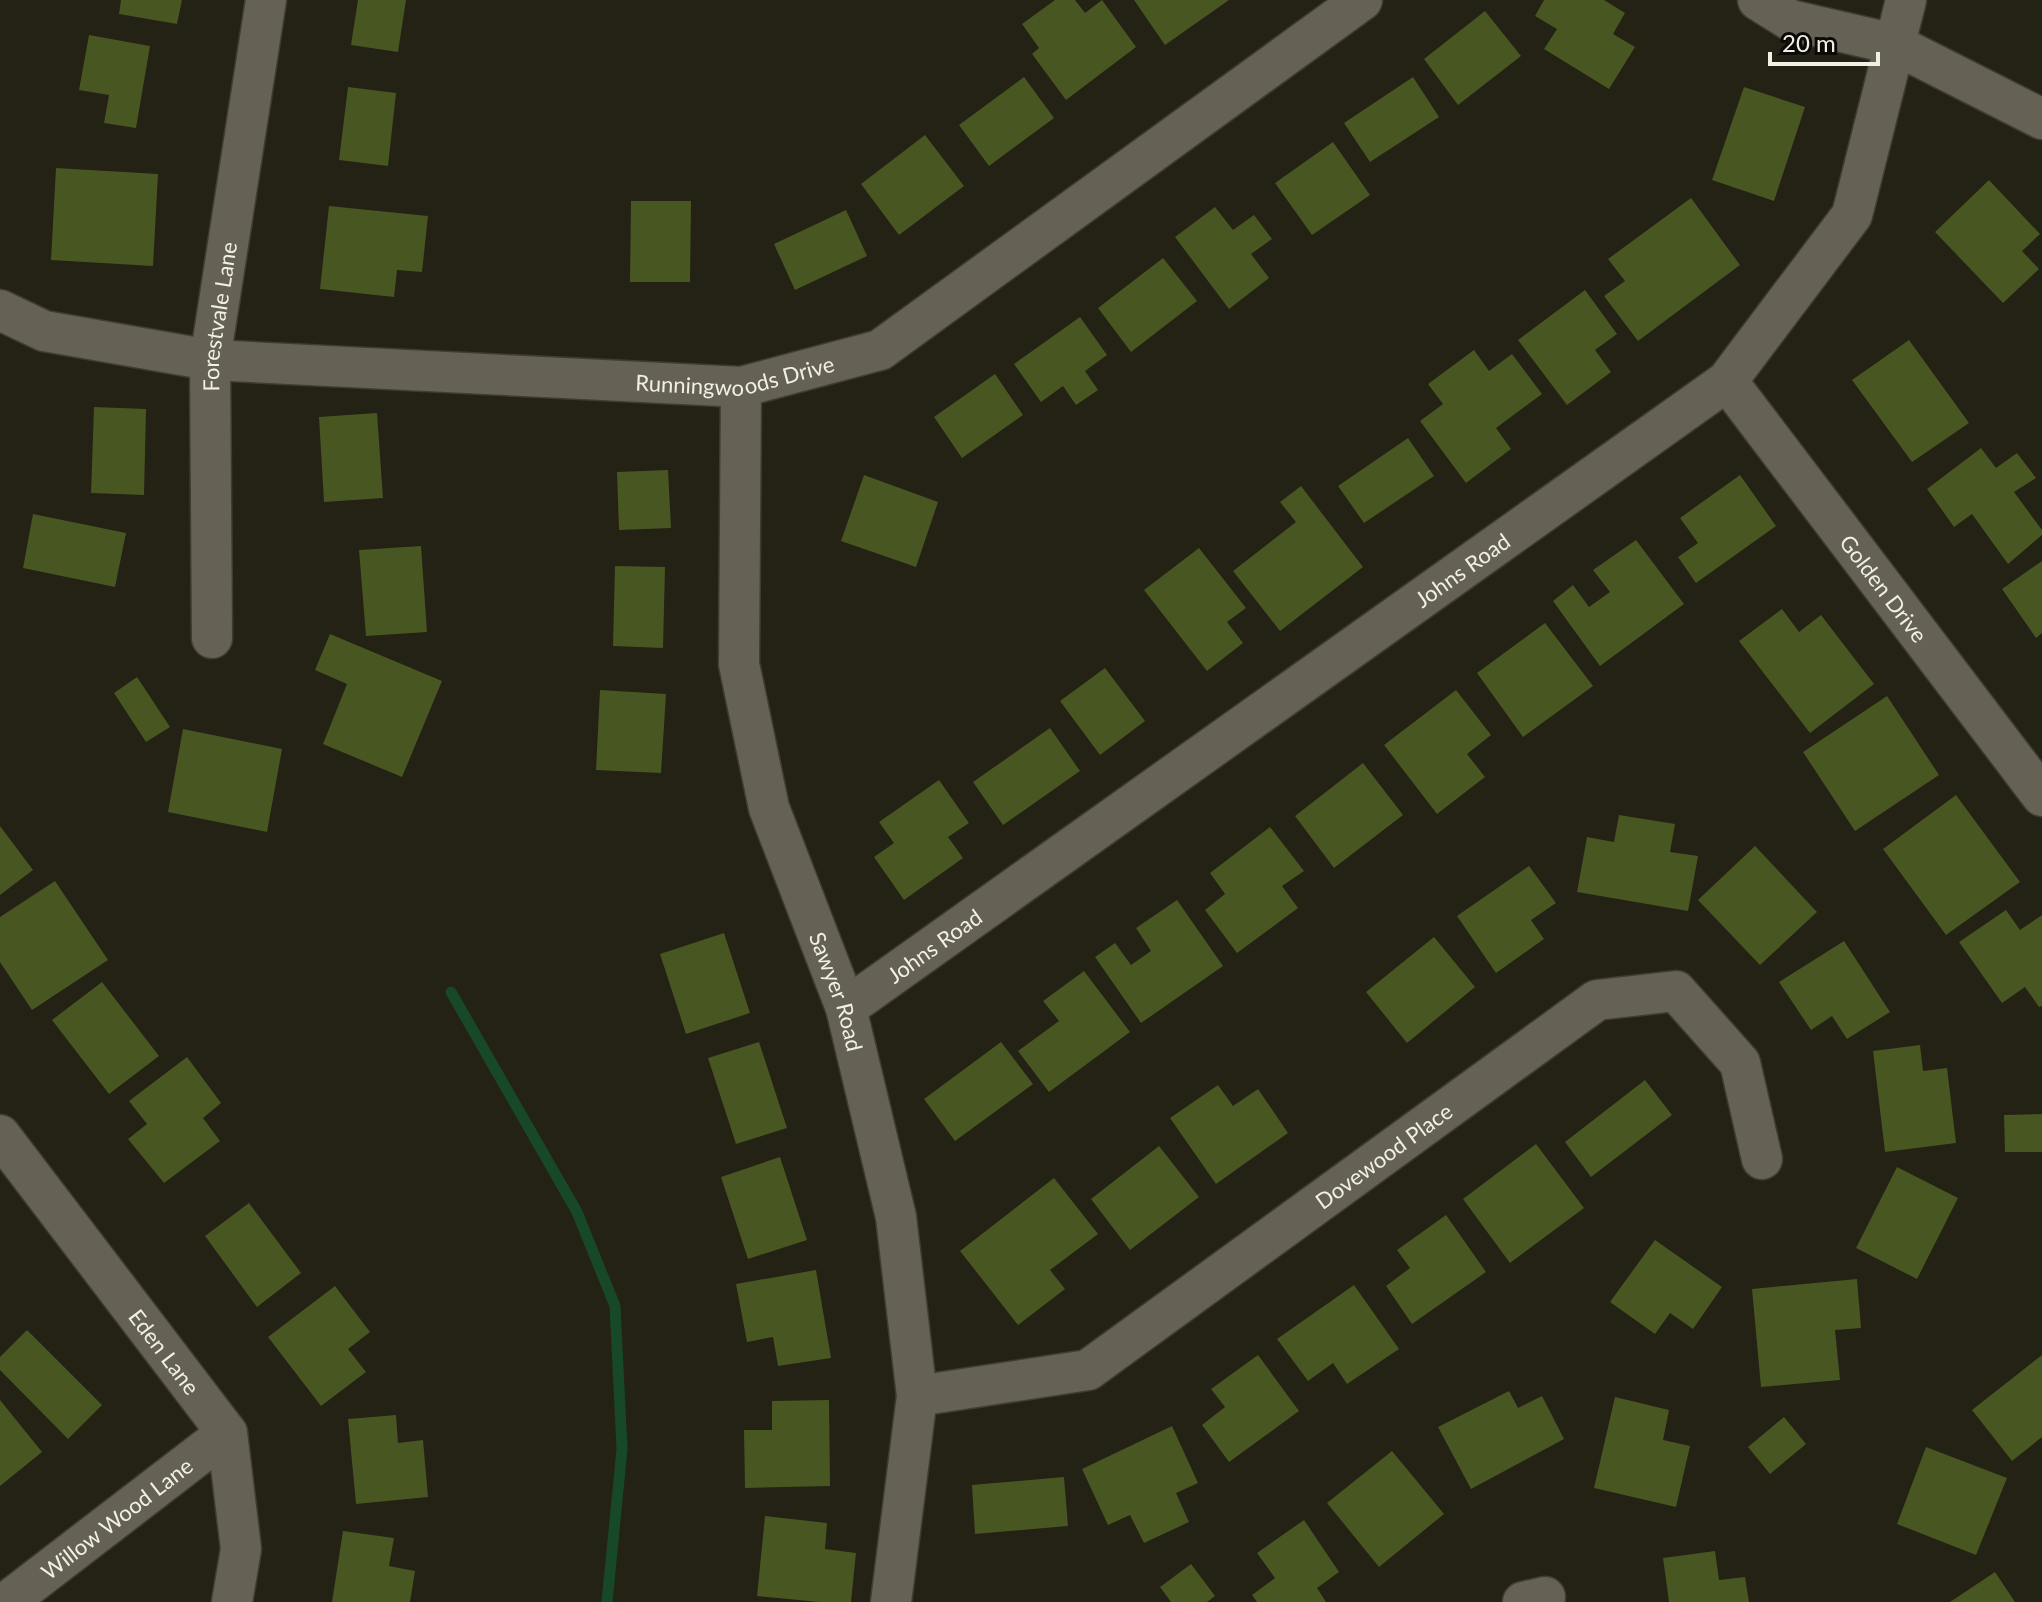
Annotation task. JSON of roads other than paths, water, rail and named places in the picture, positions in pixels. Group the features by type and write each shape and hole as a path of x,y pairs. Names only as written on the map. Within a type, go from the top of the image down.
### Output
{"street":[{"name":"Forestvale Lane","path":"212,638 210,360 266,0"},
{"name":"Runningwoods Drive","path":"0,310 44,331 210,360 741,387 880,350 1362,0"},
{"path":"1758,0 1790,20 1894,44 2042,119"},
{"name":"Johns Road","path":"846,1008 1727,381 1852,215 1906,0"},
{"name":"Golden Drive","path":"1727,381 2042,796"},
{"name":"Sawyer Road","path":"741,387 739,664 769,808 846,1008 896,1217 917,1396 891,1602"},
{"name":"Dovewood Place","path":"917,1396 1088,1370 1597,1000 1676,991 1740,1063 1762,1159"},
{"name":"Eden Lane","path":"0,1135 227,1433"},
{"path":"227,1433 241,1549 232,1602"},
{"name":"Willow Wood Lane","path":"7,1602 227,1433"}],"waterway":[{"path":"451,992 577,1212 615,1306 622,1449 607,1602"}]}
